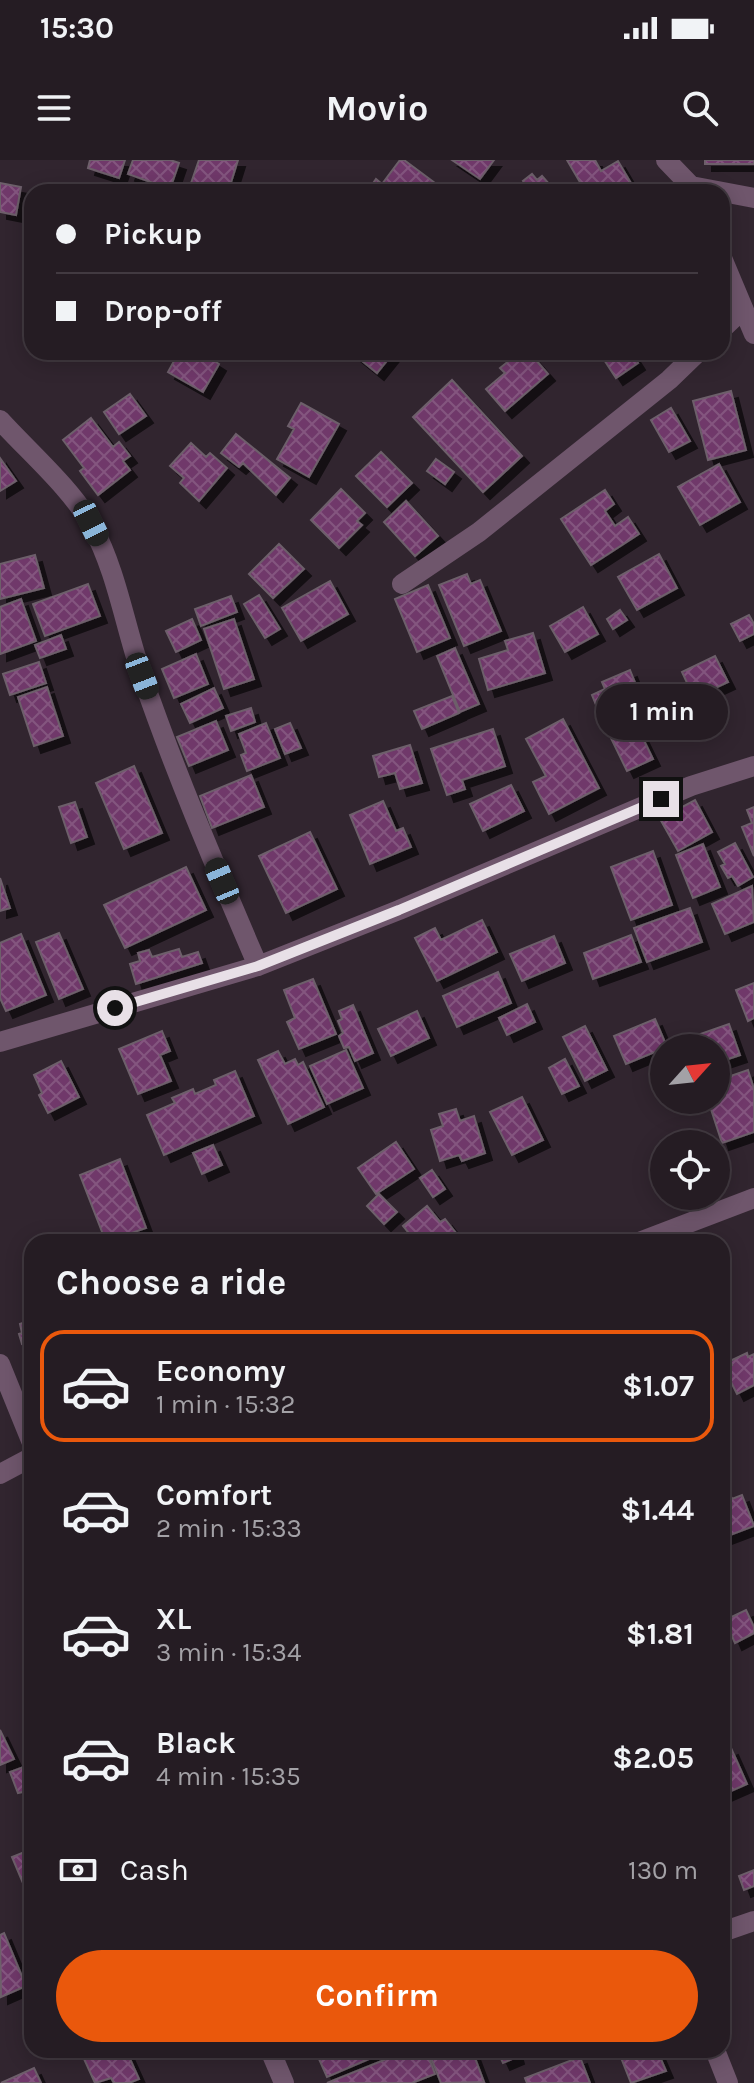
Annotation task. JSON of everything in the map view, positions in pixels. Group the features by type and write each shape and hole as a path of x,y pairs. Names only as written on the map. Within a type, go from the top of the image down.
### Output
{"street":[{"path":"666,160 688,184"},
{"path":"678,160 690,184"},
{"path":"730,195 754,198"},
{"path":"730,277 754,334"},
{"path":"730,321 743,309"},
{"path":"402,584 479,532 658,389 689,360"},
{"path":"0,420 91,523 104,551 142,676 198,825 258,966"},
{"path":"0,1042 258,966 399,910 691,786 754,766"},
{"path":"660,1234 754,1198"},
{"path":"0,1364 24,1423"},
{"path":"0,1474 24,1461"},
{"path":"730,1929 754,1921"},
{"path":"273,2058 284,2083"},
{"path":"718,2058 728,2083"}],"building":[{"path":"90,160 125,160 119,178 88,168"},
{"path":"133,160 170,160 179,163 172,184 156,184 128,174"},
{"path":"199,160 238,160 230,184 191,184"},
{"path":"400,160 404,160 436,184 382,184"},
{"path":"452,160 494,160 480,179"},
{"path":"567,160 595,160 601,171 618,161 631,184 581,184"},
{"path":"705,160 754,160 754,164 705,164"},
{"path":"532,174 537,180 542,176 549,184 525,184 523,181"},
{"path":"0,183 21,187 16,215 0,212"},
{"path":"175,360 213,360 219,364 203,392 168,372"},
{"path":"361,360 388,360 377,373"},
{"path":"510,360 536,360 548,374 505,411 486,389 505,373 500,368"},
{"path":"604,360 636,360 638,363 616,378"},
{"path":"452,380 522,456 483,492 413,417"},
{"path":"731,391 746,450 708,460 693,401"},
{"path":"130,394 146,416 119,434 104,412"},
{"path":"301,403 339,424 309,477 277,459 294,429 288,426"},
{"path":"671,408 690,441 669,452 651,420"},
{"path":"91,418 113,447 119,442 130,456 123,461 130,470 98,495 80,471 84,468 63,440"},
{"path":"236,434 290,478 276,495 243,463 239,467 221,453"},
{"path":"191,443 206,457 210,453 227,468 199,501 180,483 184,478 170,466"},
{"path":"381,452 412,483 387,507 356,476"},
{"path":"0,458 16,481 0,491"},
{"path":"436,459 454,472 445,484 427,471"},
{"path":"719,464 740,502 700,525 678,487"},
{"path":"341,489 365,513 357,521 362,525 339,548 311,520"},
{"path":"605,490 614,504 605,511 615,526 628,517 639,534 591,565 561,519"},
{"path":"406,501 438,536 415,556 384,522"},
{"path":"279,544 304,569 273,598 249,574"},
{"path":"659,554 677,588 637,610 618,577"},
{"path":"35,555 44,588 0,599 0,564"},
{"path":"467,574 471,584 480,580 501,631 464,646 439,585"},
{"path":"330,581 348,614 301,641 282,608"},
{"path":"88,584 100,616 45,636 33,604"},
{"path":"428,585 450,638 417,652 395,599"},
{"path":"259,595 280,629 265,638 244,604"},
{"path":"231,596 237,612 201,626 195,609"},
{"path":"21,599 36,641 0,654 0,607"},
{"path":"583,607 598,634 565,652 550,626"},
{"path":"620,610 627,620 613,629 607,619"},
{"path":"749,615 754,624 754,634 740,641 731,624"},
{"path":"192,619 201,640 176,652 166,631"},
{"path":"234,619 254,679 224,689 204,629"},
{"path":"533,633 545,673 488,690 479,659 508,650 505,641"},
{"path":"61,635 66,649 40,658 35,645"},
{"path":"455,648 479,704 460,712 437,656"},
{"path":"196,654 208,684 174,698 162,669"},
{"path":"715,656 728,682 694,698 682,672"},
{"path":"39,662 46,683 10,695 3,674"},
{"path":"630,670 646,710 605,727 592,695 605,689 602,682"},
{"path":"47,687 63,736 34,746 18,697"},
{"path":"214,688 223,708 190,723 181,704"},
{"path":"452,696 459,713 422,729 414,711"},
{"path":"251,708 255,722 231,731 226,716"},
{"path":"563,719 599,788 549,814 533,782 546,776 526,739"},
{"path":"216,721 228,750 189,766 177,737"},
{"path":"635,722 653,759 627,771 609,734"},
{"path":"266,723 280,758 247,771 241,755 246,753 239,734"},
{"path":"290,723 301,748 285,754 275,729"},
{"path":"493,729 505,766 462,780 465,789 447,795 431,749"},
{"path":"410,745 422,783 400,789 395,773 379,777 373,756"},
{"path":"134,766 162,833 124,849 96,783"},
{"path":"251,775 264,807 212,828 200,796"},
{"path":"511,785 524,811 483,831 470,804"},
{"path":"695,800 712,832 678,851 660,819"},
{"path":"383,801 396,831 403,828 411,847 370,864 350,815"},
{"path":"75,802 87,837 71,843 59,807"},
{"path":"754,807 754,856 742,827 752,823 747,810"},
{"path":"310,832 337,889 286,913 259,856"},
{"path":"735,843 753,877 738,886 732,876 728,878 718,852"},
{"path":"703,844 720,887 693,898 676,855"},
{"path":"653,851 672,905 631,920 611,867"},
{"path":"186,867 206,910 125,948 104,905"},
{"path":"0,878 10,908 0,911"},
{"path":"752,886 754,922 725,934 712,904"},
{"path":"690,908 702,942 647,962 634,928"},
{"path":"482,920 497,952 437,981 415,938 435,928 441,940"},
{"path":"59,933 83,989 59,999 36,942"},
{"path":"21,934 46,995 6,1011 0,998 0,943"},
{"path":"631,935 641,962 593,979 584,953"},
{"path":"554,936 565,963 522,981 510,954"},
{"path":"179,949 182,957 198,952 202,963 136,984 130,964 140,961 138,953 149,950 152,957"},
{"path":"498,972 511,1003 457,1027 443,996"},
{"path":"313,979 336,1034 299,1049 287,1022 295,1018 284,990"},
{"path":"754,983 754,1018 748,1021 736,990"},
{"path":"527,1004 535,1022 507,1035 499,1018"},
{"path":"353,1005 373,1053 355,1061 349,1047 344,1048 338,1021 342,1019 339,1011"},
{"path":"417,1011 429,1038 391,1056 378,1029"},
{"path":"655,1019 661,1034 650,1034 650,1054 626,1064 614,1036"},
{"path":"729,1024 740,1055 730,1058 730,1034 700,1034"},
{"path":"585,1026 607,1070 585,1081 563,1037"},
{"path":"162,1031 170,1051 160,1055 171,1081 138,1094 119,1049"},
{"path":"346,1050 363,1088 327,1104 310,1066"},
{"path":"278,1051 285,1064 295,1059 298,1065 303,1062 324,1107 288,1124 258,1060"},
{"path":"565,1059 579,1086 562,1094 549,1068"},
{"path":"61,1061 79,1097 48,1113 34,1075"},
{"path":"748,1070 754,1089 754,1132 730,1140 730,1130 718,1130 713,1114 730,1114 730,1076"},
{"path":"235,1071 254,1116 164,1155 147,1115 175,1103 172,1098 193,1089 195,1094 216,1085 214,1080"},
{"path":"522,1097 543,1140 512,1155 490,1112"},
{"path":"456,1109 460,1121 474,1116 485,1153 462,1161 459,1155 440,1161 431,1130 443,1126 439,1114"},
{"path":"396,1142 414,1169 376,1194 358,1168"},
{"path":"213,1145 222,1165 202,1174 193,1153"},
{"path":"120,1159 146,1228 129,1234 103,1234 80,1175"},
{"path":"432,1170 445,1189 433,1197 420,1178"},
{"path":"379,1194 397,1212 384,1224 367,1206"},
{"path":"427,1206 440,1222 445,1219 457,1234 410,1234 403,1226"},
{"path":"24,1323 22,1344 19,1334 22,1333 20,1324"},
{"path":"747,1353 748,1357 754,1354 754,1385 737,1394 730,1380 730,1361"},
{"path":"730,1494 732,1499 742,1495 754,1526 730,1535"},
{"path":"746,1610 754,1633 735,1643 730,1632 730,1618"},
{"path":"0,1730 14,1759 0,1765"},
{"path":"730,1748 747,1784 730,1791"},
{"path":"24,1767 24,1792 18,1793 10,1772"},
{"path":"24,1852 24,1885 12,1857"},
{"path":"754,1870 754,1886 744,1890 739,1876"},
{"path":"4,1933 24,1981 24,1987 1,1997 0,1935"},
{"path":"84,2058 130,2058 139,2079 114,2083 111,2078 95,2083"},
{"path":"319,2058 371,2058 327,2077"},
{"path":"389,2058 429,2058 435,2074 412,2083 327,2083"},
{"path":"431,2058 475,2058 484,2082 441,2083"},
{"path":"580,2058 590,2083 527,2083 525,2078"},
{"path":"621,2058 660,2058 666,2071 631,2083"},
{"path":"34,2068 41,2083 1,2083"}],"route":[{"path":"115,1008 258,966 661,799"}]}
